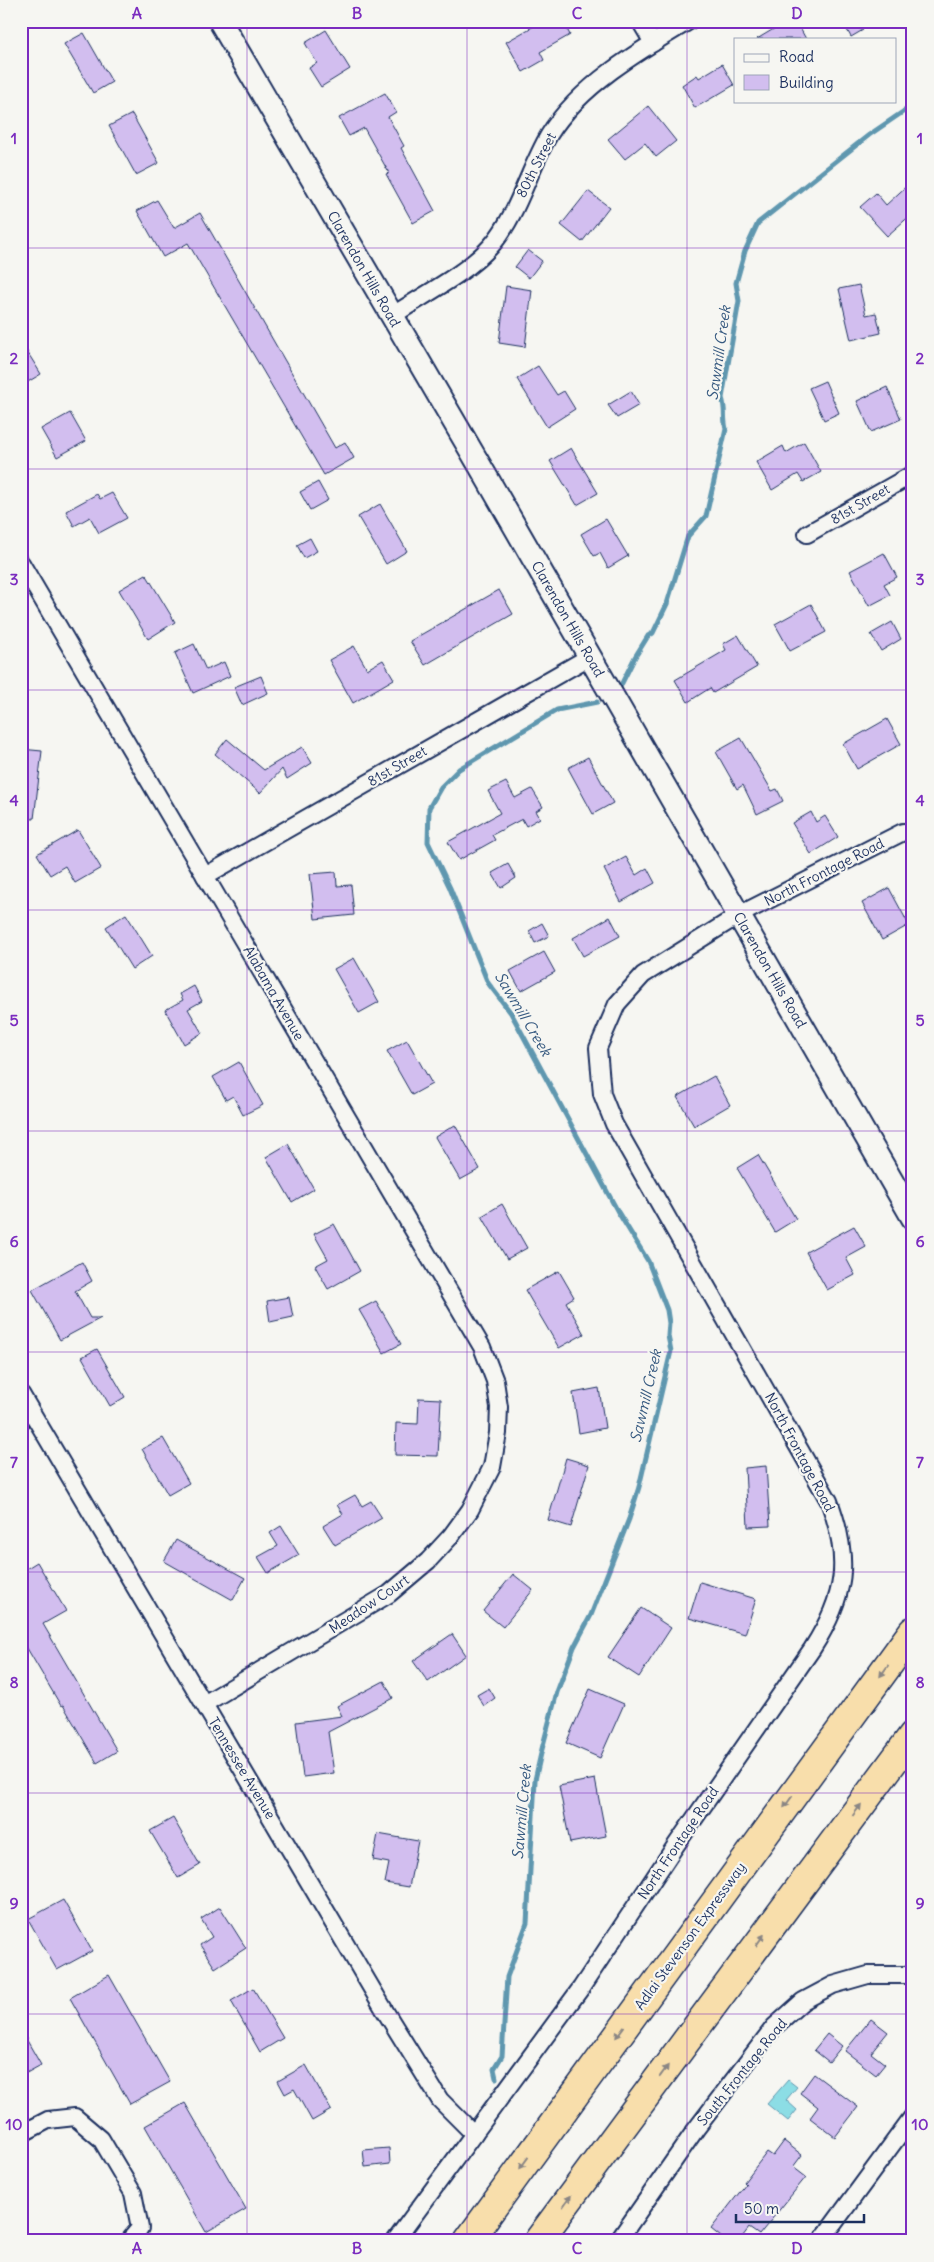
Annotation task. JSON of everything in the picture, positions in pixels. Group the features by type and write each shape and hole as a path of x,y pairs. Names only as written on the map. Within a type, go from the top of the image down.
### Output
{"highway":[{"name":"Adlai Stevenson Expressway","path":"468,2241 913,1631"},
{"path":"538,2241 913,1735"}],"street":[{"name":"Clarendon Hills Road","path":"220,21 913,1218"},
{"path":"640,21 653,42"},
{"name":"80th Street","path":"392,316 473,262 491,245 507,221 550,133 569,110 596,83 653,42 689,21"},
{"name":"81st Street","path":"807,534 913,474"},
{"name":"Alabama Avenue","path":"21,563 482,1347 495,1381 499,1407 498,1433"},
{"name":"81st Street","path":"205,876 589,657"},
{"name":"North Frontage Road","path":"395,2241 581,1988 676,1845 824,1631 841,1587 844,1564 842,1544 829,1502 614,1124 602,1094 598,1048 617,1004 643,975 739,915 903,832 913,832"},
{"name":"Tennessee Avenue","path":"21,1394 388,2016 440,2100 474,2134"},
{"name":"Meadow Court","path":"204,1704 370,1607 405,1582 428,1561 451,1536 477,1498 492,1467 498,1433"},
{"name":"South Frontage Road","path":"618,2241 696,2129 774,2027 803,2001 833,1985 868,1975 913,1975"},
{"path":"821,2241 913,2116"},
{"path":"21,2134 48,2120 75,2117 101,2139 136,2201 140,2228 129,2241"}],"water":[{"path":"788,2080 797,2087 786,2100 797,2110 788,2121 767,2104"}],"building":[{"path":"531,21 563,21 570,35 540,52 544,60 523,72 506,42 534,26"},
{"path":"787,21 796,21 805,38 759,38"},
{"path":"842,21 858,21 863,30 851,37"},
{"path":"326,30 350,69 321,87 309,68 317,63 305,43"},
{"path":"84,33 112,82 93,93 64,44"},
{"path":"722,64 734,85 695,108 682,85 697,75 699,78"},
{"path":"385,93 396,112 388,117 404,146 401,148 435,211 413,223 386,174 389,173 364,128 349,136 339,118"},
{"path":"648,106 676,141 656,157 645,143 625,159 608,139"},
{"path":"132,114 159,163 136,175 109,126"},
{"path":"913,180 913,213 887,236 860,207 876,193 886,205"},
{"path":"588,191 609,207 582,242 561,225"},
{"path":"157,200 174,228 200,213 335,448 345,442 354,458 324,475 188,243 163,257 137,211"},
{"path":"528,250 542,261 529,278 515,267"},
{"path":"859,285 866,315 876,313 881,333 851,340 839,289"},
{"path":"506,286 532,290 525,347 499,343"},
{"path":"21,342 41,374 21,386"},
{"path":"538,366 557,395 564,391 575,409 547,427 517,379"},
{"path":"825,381 839,413 824,420 809,388"},
{"path":"887,387 901,419 871,432 857,401"},
{"path":"631,391 639,405 617,418 608,405"},
{"path":"70,413 86,441 57,457 41,429"},
{"path":"804,442 821,472 803,482 798,474 772,490 756,462 783,446 786,453"},
{"path":"571,448 598,493 577,505 550,461"},
{"path":"318,482 328,500 310,510 300,492"},
{"path":"112,493 127,518 99,533 90,517 74,526 66,511 97,494 100,499"},
{"path":"380,504 407,551 386,564 358,517"},
{"path":"606,519 628,556 608,568 600,553 594,556 581,534"},
{"path":"310,538 317,551 304,558 297,545"},
{"path":"884,553 897,577 884,584 890,595 869,606 850,571"},
{"path":"146,574 175,622 148,639 119,590"},
{"path":"499,590 513,614 425,665 410,641"},
{"path":"811,604 826,632 790,651 775,624"},
{"path":"892,622 901,639 881,651 871,634"},
{"path":"738,635 757,667 713,693 710,688 688,702 675,680 726,650 723,644"},
{"path":"194,644 206,670 224,662 230,676 193,693 175,653"},
{"path":"354,646 367,669 383,660 394,679 353,703 329,660"},
{"path":"261,676 268,693 242,705 234,687"},
{"path":"887,719 901,744 857,769 843,744"},
{"path":"741,738 772,791 777,789 783,801 757,814 743,785 737,789 716,752"},
{"path":"227,739 264,770 302,747 312,763 287,779 282,769 260,793 215,754"},
{"path":"21,749 42,751 34,819 21,818"},
{"path":"588,757 613,803 593,814 568,768"},
{"path":"506,782 515,798 532,789 543,807 536,811 540,818 526,826 522,819 492,835 495,840 459,860 448,842 500,813 488,791"},
{"path":"811,812 816,822 825,816 838,837 811,854 792,823"},
{"path":"78,830 101,868 75,883 65,866 50,875 37,854"},
{"path":"626,857 636,875 647,868 655,883 621,902 604,869"},
{"path":"508,864 516,878 501,888 492,873"},
{"path":"336,872 337,886 351,885 354,915 315,919 310,874"},
{"path":"889,888 909,925 882,940 862,903"},
{"path":"126,914 152,956 132,969 106,927"},
{"path":"610,917 620,936 583,956 573,938"},
{"path":"542,923 549,936 535,943 529,931"},
{"path":"544,952 555,972 521,991 510,971"},
{"path":"354,958 379,1002 359,1013 334,969"},
{"path":"194,986 202,1001 188,1009 202,1033 184,1044 165,1010 183,1000 180,994"},
{"path":"407,1040 432,1084 412,1095 387,1051"},
{"path":"239,1062 263,1105 243,1115 233,1096 226,1100 213,1077"},
{"path":"714,1076 730,1105 694,1126 677,1097"},
{"path":"455,1125 480,1169 460,1180 435,1137"},
{"path":"288,1144 314,1189 292,1202 266,1157"},
{"path":"758,1155 796,1219 775,1232 737,1168"},
{"path":"502,1204 527,1248 507,1259 482,1216"},
{"path":"334,1224 360,1271 328,1289 315,1266 328,1259 314,1234"},
{"path":"854,1226 866,1247 846,1258 855,1275 827,1290 806,1252"},
{"path":"82,1262 92,1281 75,1291 90,1318 101,1318 60,1340 32,1290"},
{"path":"559,1271 574,1297 566,1302 584,1334 559,1348 525,1290"},
{"path":"289,1297 293,1317 270,1322 267,1301"},
{"path":"376,1301 401,1344 384,1353 359,1310"},
{"path":"97,1349 125,1397 110,1406 82,1357"},
{"path":"599,1388 605,1428 579,1433 573,1393"},
{"path":"419,1398 441,1399 438,1456 395,1455 396,1423 418,1424"},
{"path":"163,1438 189,1483 168,1495 142,1449"},
{"path":"566,1458 589,1465 571,1527 548,1520"},
{"path":"766,1466 770,1526 748,1527 745,1468"},
{"path":"355,1495 362,1506 371,1501 382,1518 335,1545 323,1526 343,1514 337,1505"},
{"path":"281,1526 299,1555 268,1573 258,1557 278,1546 270,1533"},
{"path":"176,1540 245,1578 233,1600 164,1561"},
{"path":"37,1562 66,1611 43,1624 117,1751 97,1763 21,1638 21,1572"},
{"path":"513,1574 533,1590 503,1627 483,1611"},
{"path":"700,1582 756,1599 745,1634 689,1618"},
{"path":"641,1608 671,1628 639,1677 608,1657"},
{"path":"452,1634 466,1655 428,1682 413,1661"},
{"path":"384,1681 393,1698 328,1732 334,1773 303,1777 296,1722 342,1716 337,1706"},
{"path":"489,1688 495,1698 484,1706 477,1695"},
{"path":"590,1689 624,1704 600,1758 566,1743"},
{"path":"595,1779 606,1836 570,1843 559,1786"},
{"path":"173,1818 200,1865 178,1878 150,1831"},
{"path":"378,1834 418,1841 409,1887 385,1883 389,1863 373,1860"},
{"path":"63,1900 92,1951 57,1970 28,1919"},
{"path":"220,1907 246,1948 215,1968 200,1945 212,1937 201,1919"},
{"path":"109,1975 170,2082 130,2104 70,1998"},
{"path":"253,1988 283,2038 260,2052 231,2001"},
{"path":"871,2019 888,2032 871,2053 885,2064 876,2075 845,2051"},
{"path":"21,2030 41,2065 21,2076"},
{"path":"827,2034 842,2046 829,2062 814,2050"},
{"path":"306,2065 331,2110 312,2121 294,2089 285,2094 278,2081"},
{"path":"814,2074 858,2107 835,2137 810,2118 818,2107 800,2093"},
{"path":"185,2103 246,2209 206,2232 145,2126"},
{"path":"784,2141 802,2155 793,2167 806,2177 759,2235 749,2228 739,2241 726,2241 711,2229 746,2184 744,2182 767,2152 773,2156"},
{"path":"389,2148 390,2164 365,2167 363,2150"}],"waterway":[{"name":"Sawmill Creek","path":"619,689 635,657 648,636 653,633 667,604 688,536 706,516 726,429 722,398 739,301 736,283 745,251 758,223 869,135 913,105"},
{"name":"Sawmill Creek","path":"496,2078 494,2069 502,2056 507,1977 527,1923 535,1780 542,1749 557,1692 574,1647 591,1615 629,1519 639,1487 671,1351 668,1336 667,1310 648,1261 618,1212 511,1013 488,983 450,888 428,842 429,808 441,787 459,769 557,710 597,702"}]}
